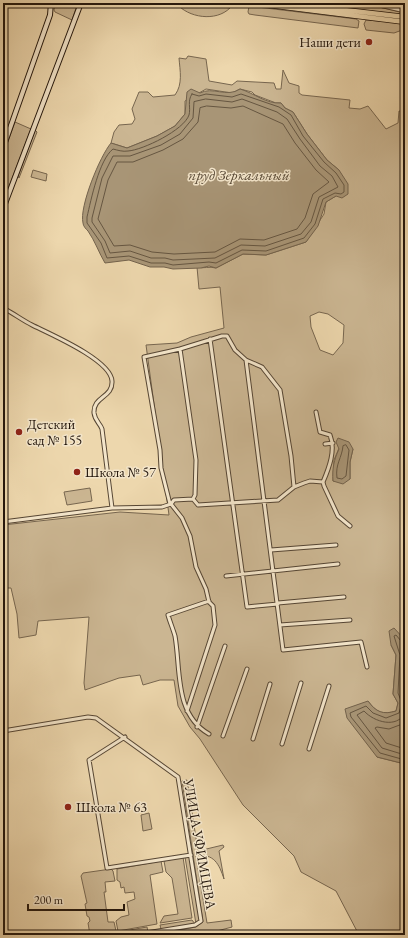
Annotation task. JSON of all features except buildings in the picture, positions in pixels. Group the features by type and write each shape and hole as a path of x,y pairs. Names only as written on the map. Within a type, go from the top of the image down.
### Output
{"main road":[{"path":"3,148 50,15 51,3"},
{"path":"3,209 81,3"},
{"path":"252,3 405,22"},
{"path":"284,3 405,17"}],"street":[{"path":"371,3 405,11"},
{"path":"3,308 65,341 99,363 111,375 113,382 110,390 95,403 94,407 96,420 102,429 112,508"},
{"path":"187,711 215,625 213,606 208,601 206,589 196,567 190,536 182,518 169,504 161,468 160,450 144,357 180,349 210,339 227,336 235,350 246,360 262,367 282,394 294,487"},
{"path":"210,339 234,504 247,607 344,597"},
{"path":"180,349 196,460 195,495 193,499"},
{"path":"246,360 283,650 361,642 367,668"},
{"path":"316,412 320,432 330,435 333,443 331,458 323,482 326,492 338,516 350,526"},
{"path":"325,444 333,443"},
{"path":"193,499 198,506 265,501 282,498 294,487 310,481 323,482"},
{"path":"3,522 112,508 141,508 145,506 162,507 174,500 193,499"},
{"path":"271,550 336,545"},
{"path":"226,576 338,564"},
{"path":"208,601 168,615 174,635 179,678 184,704 197,727 209,734"},
{"path":"280,625 350,620"},
{"path":"197,727 225,646"},
{"path":"223,736 247,669"},
{"path":"282,744 301,683"},
{"path":"253,739 270,684"},
{"path":"309,750 329,686"},
{"name":"УЛИЦА УФИМЦЕВА","path":"3,731 93,717 99,719 178,777 201,921 195,925 134,935"},
{"path":"124,737 89,760 107,868 191,855"}],"shaded area":[{"path":"56,3 75,3 76,8 72,20 55,12 54,10"},
{"path":"176,3 208,3 208,5 230,8 210,17 195,15 181,8"},
{"path":"304,3 362,3 405,13 405,15"},
{"path":"249,6 356,19 359,21 358,28 249,14"},
{"path":"366,20 404,23 405,29 394,33 366,30 364,24"},
{"path":"188,56 206,59 209,81 232,85 237,81 274,83 276,89 281,89 283,70 289,83 299,86 299,93 302,95 350,100 349,108 360,109 368,106 386,129 398,123 399,111 405,112 405,640 401,635 391,645 396,655 393,694 398,703 396,711 387,713 380,712 368,701 377,757 405,764 405,935 359,935 336,891 301,872 294,856 243,805 200,739 190,727 178,706 174,680 160,680 143,685 140,675 119,678 85,690 84,683 89,617 38,621 36,635 19,638 17,614 11,588 3,588 3,525 120,512 169,515 146,345 177,343 191,337 224,328 220,287 199,289 197,267 216,268 243,254 266,255 306,242 324,214 326,202 336,196 339,170 327,160 307,134 293,112 285,108 281,103 276,103 255,95 252,92 240,89 232,93 206,89 185,101 185,114 175,126 157,136 127,148 111,143 114,132 119,125 132,124 135,119 132,109 139,92 148,92 153,97 175,95 178,91 180,82 179,58 186,59","holes":["319,312 328,314 344,325 343,343 333,355 320,350 311,327 310,316","339,448 353,449 350,462 350,479 333,481 334,460"]},
{"path":"15,122 31,129 3,202 3,155"},
{"path":"35,130 37,132 19,178 18,176"},
{"path":"33,170 47,174 46,181 31,177"},
{"path":"90,488 92,501 67,505 64,492"},
{"path":"187,780 198,851 223,845 224,847 219,851 224,879 218,864 215,861 207,856 196,856 207,923 231,920 232,927 217,931 218,935 151,935 196,927 203,922 182,781"},
{"path":"149,813 152,829 143,831 141,815"},
{"path":"183,857 192,918 160,923 164,916 178,914 172,878 166,872 164,861"},
{"path":"185,857 190,857 200,919 196,924"},
{"path":"161,861 163,872 150,875 157,924 118,931 116,921 121,917 129,915 127,902 135,899 134,892 125,893 124,887 121,888 120,882 117,880 117,869"},
{"path":"111,869 113,871 115,881 105,882 106,892 104,892 108,922 114,922 116,931 90,935 88,923 90,921 89,917 87,916 85,904 87,903 81,876 83,873"},
{"path":"192,920 195,924 161,929 160,925"},
{"path":"147,927 148,932 119,935 118,932"}],"water":[{"name":"пруд Зеркальный","path":"191,89 200,93 205,91 230,92 240,89 270,102 281,103 285,108 293,112 307,134 327,160 339,170 348,184 348,194 342,198 336,196 326,202 318,226 306,242 266,255 243,254 216,268 209,266 201,268 173,269 164,267 150,267 129,260 105,263 84,225 83,216 87,194 101,159 111,143 127,148 157,136 175,126 185,114 187,92"},
{"path":"338,438 349,442 353,449 350,462 350,479 343,484 333,481 334,464 339,449 336,442"},
{"path":"394,628 405,640 405,764 377,757 347,718 345,709 368,701 380,712 387,713 396,711 398,703 393,694 396,655 391,645 389,631"}],"place":[{"name":"Наши дети","path":"369,42"},
{"name":"Детский сад № 155","path":"19,432"},
{"name":"Школа № 57","path":"77,472"},
{"name":"Школа № 63","path":"68,807"}]}
